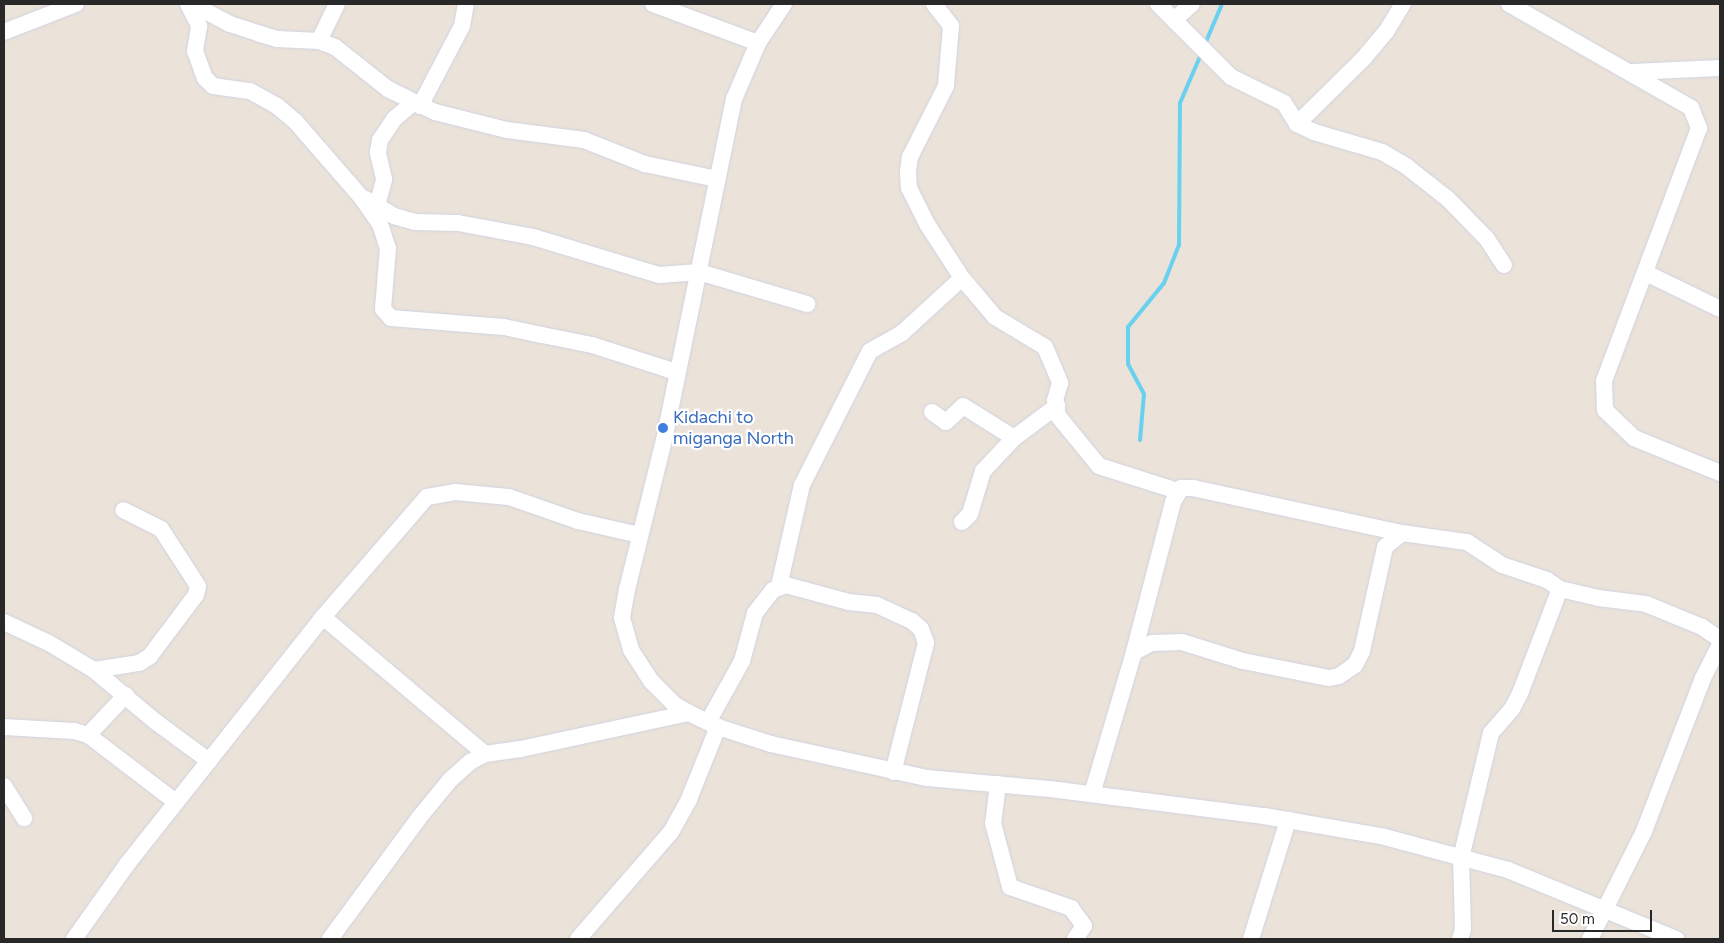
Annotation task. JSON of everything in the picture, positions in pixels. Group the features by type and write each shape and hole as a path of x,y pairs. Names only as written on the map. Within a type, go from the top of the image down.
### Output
{"street":[{"path":"4,32 76,4"},
{"path":"188,4 196,17 200,36 195,51 205,78 213,86 250,91 277,106 295,121 362,196 380,224 388,248 389,267 382,298 383,309 391,318 504,328 542,334 592,344 676,372"},
{"path":"192,4 222,20 277,39 319,41 336,47 388,89 416,105 507,130 584,140 645,164 716,179"},
{"path":"319,41 337,4"},
{"path":"377,206 384,179 378,152 380,140 394,119 416,105 462,26 466,4"},
{"path":"653,4 758,43"},
{"path":"784,4 758,43 734,99 716,179 699,272 676,372 665,436 639,535 622,618 631,650 652,682 674,704 689,713 713,724 771,744 893,772 1092,794 1288,820 1384,837 1508,870 1676,939"},
{"path":"934,4 951,26 946,86 910,157 909,188 943,253 962,278 996,317 1045,347 1060,384 1056,406 1058,416 1099,466 1178,491 1193,488 1402,533 1467,542 1502,564 1547,580 1560,589 1598,598 1646,604 1702,627 1720,639"},
{"path":"1158,4 1231,77 1284,103 1297,124 1314,132 1382,152 1406,166 1448,199 1487,238 1504,265"},
{"path":"1174,20 1192,4"},
{"path":"1297,124 1363,59 1386,32 1403,4"},
{"path":"1509,4 1691,108 1699,128 1604,381 1606,410 1634,438 1720,473"},
{"path":"200,36 222,20"},
{"path":"1631,72 1720,68"},
{"path":"362,196 394,216 415,222 458,223 533,237 659,275 699,272 807,304"},
{"path":"1646,273 1720,309"},
{"path":"779,586 802,485 870,351 902,333 962,278"},
{"path":"932,412 946,422 963,406 1014,438"},
{"path":"962,522 970,514 983,471 1014,438 1056,406"},
{"path":"1092,794 1134,652 1178,491"},
{"path":"74,939 176,802 323,616 427,497 455,492 508,497 578,521 639,535"},
{"path":"94,670 139,663 150,656 196,595 198,586 162,529 123,510"},
{"path":"1134,652 1152,643 1182,642 1243,661 1329,678 1339,676 1355,665 1362,651 1385,547 1402,533"},
{"path":"578,939 670,832 689,799 713,724 742,661 755,613 767,595 779,586 793,586 849,602 877,605 904,616 921,629 926,643 922,666 893,772"},
{"path":"1460,939 1464,929 1461,858 1492,733 1512,710 1521,692 1534,651 1560,589"},
{"path":"323,616 485,754"},
{"path":"4,622 50,643 94,670 156,722 209,760"},
{"path":"1590,939 1644,831 1703,678 1720,644"},
{"path":"88,735 126,695"},
{"path":"330,939 445,786 470,762 485,754 521,749 689,713"},
{"path":"4,727 74,730 88,735 176,802"},
{"path":"998,784 992,823 1010,888 1071,908 1084,926 1075,939"},
{"path":"4,786 24,818"},
{"path":"1251,939 1288,820"}],"waterway":[{"path":"1205,44 1222,4"},
{"path":"1140,440 1144,394 1128,364 1128,327 1164,283 1179,245 1180,103 1202,52"}],"place":[{"name":"Kidachi to miganga North","path":"663,428"}]}
